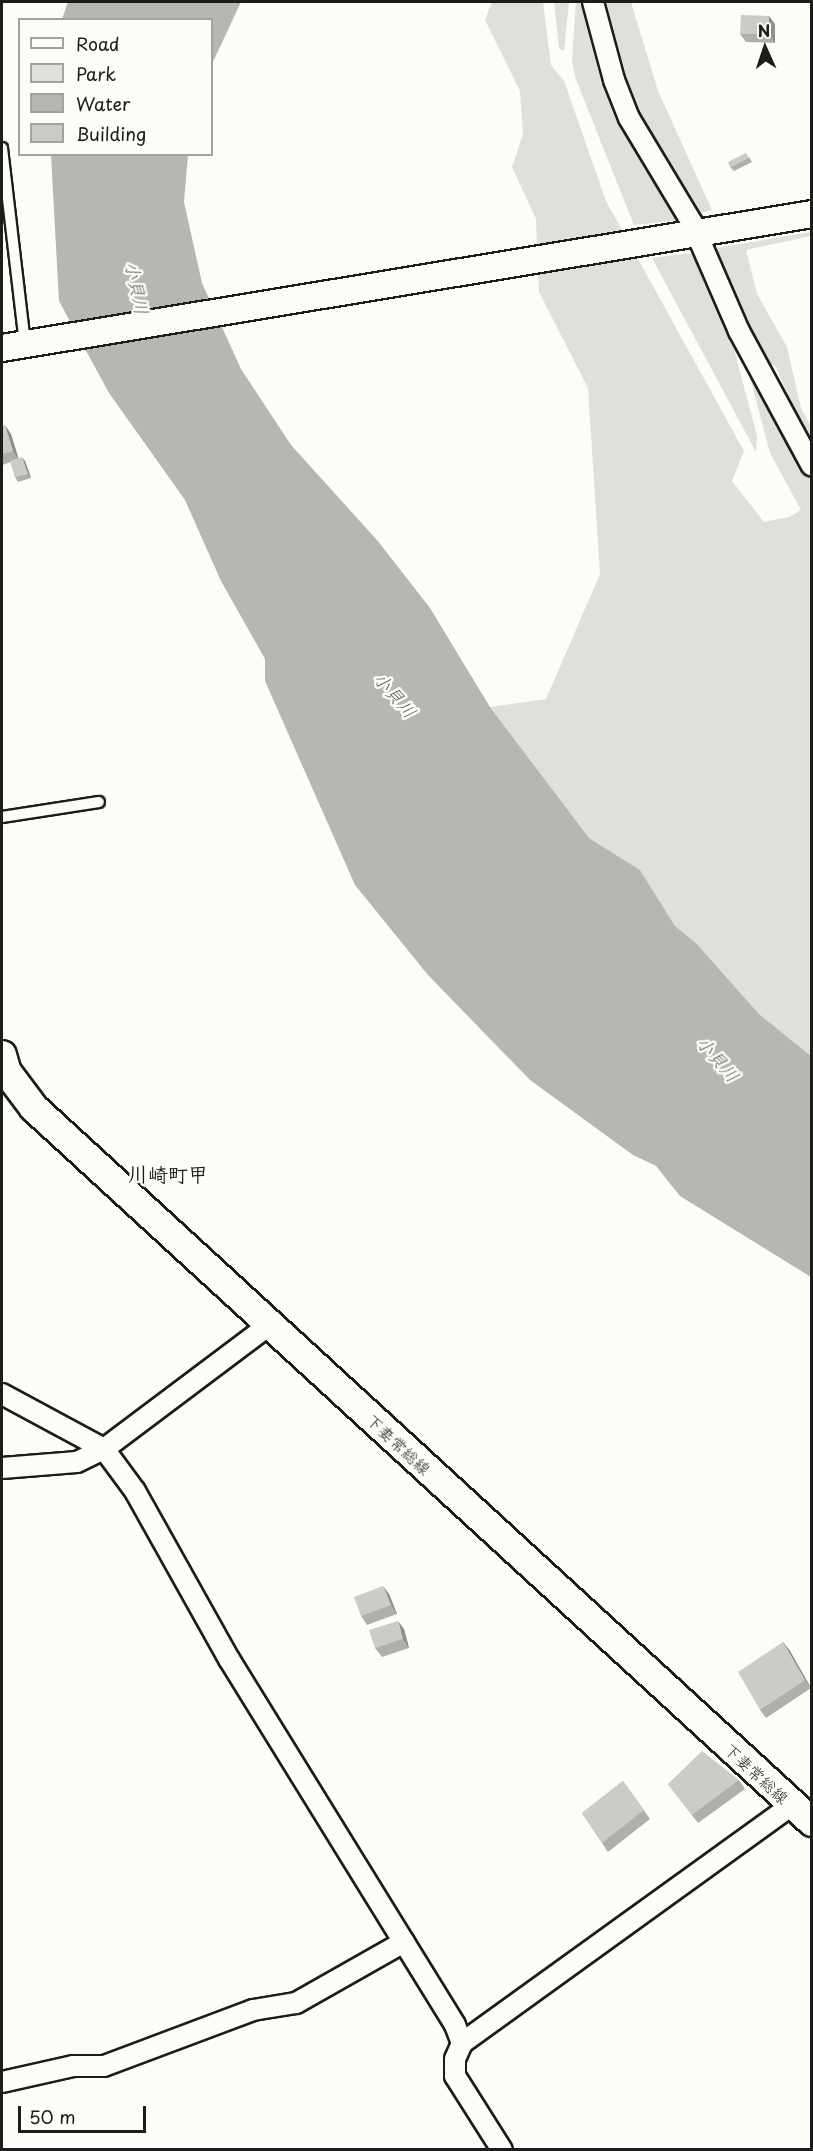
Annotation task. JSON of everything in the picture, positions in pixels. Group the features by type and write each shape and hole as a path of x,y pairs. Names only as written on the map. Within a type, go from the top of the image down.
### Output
{"main road":[{"name":"下妻常総線","path":"2,1054 7,1072 34,1108 802,1814"}],"street":[{"path":"593,2 614,80 629,118 688,235 812,466"},
{"path":"23,345 812,214"},
{"path":"2,1468 77,1462 104,1449 269,1325"},
{"path":"2,1394 104,1449 135,1491 229,1659 404,1942 462,2043"},
{"path":"502,2150 455,2076 455,2059 462,2043 802,1814"},
{"path":"2,2082 73,2066 104,2066 253,2010 296,2003 404,1942"}],"lane":[{"path":"2,148 23,345"},
{"path":"2,817 99,802"}],"green space":[{"path":"492,2 543,2 551,65 564,81 606,201 744,451 732,481 764,522 789,517 801,510 770,453 744,354 811,475 811,1056 759,1014 696,943 675,926 640,870 589,838 490,707 546,699 600,574 588,388 539,292 536,219 512,167 523,134 520,91 485,20"},
{"path":"554,2 569,2 564,51 559,48"},
{"path":"576,2 588,2 680,220 634,225 575,77 572,60"},
{"path":"601,2 631,2 658,91 712,210 697,214 671,173 627,89"},
{"path":"811,232 811,236 746,250 757,294 787,347 801,408 811,427 811,451 791,413 789,398 776,367 758,355 711,249"},
{"path":"693,253 734,349 757,436 756,452 652,258"}],"water":[{"path":"68,2 241,2 213,62 213,18 62,18"},
{"name":"小貝川","path":"51,156 188,156 184,202 202,283 241,369 291,445 377,540 430,608 490,707 589,838 640,870 675,926 696,943 759,1014 811,1056 811,1277 680,1196 656,1166 633,1155 530,1080 428,975 355,885 265,681 265,659 221,581 185,500 109,393 59,301"}],"building":[{"path":"741,15 769,16 769,34 740,34"},
{"path":"746,153 749,158 730,167 728,162"},
{"path":"5,425 13,451 2,454 2,426"},
{"path":"22,457 28,474 15,477 10,461"},
{"path":"383,1586 391,1605 361,1616 354,1597"},
{"path":"398,1621 403,1639 375,1648 369,1630"},
{"path":"783,1642 805,1680 760,1710 738,1672"},
{"path":"702,1751 739,1780 692,1815 668,1784"},
{"path":"623,1781 644,1810 602,1843 582,1813"}],"district":[{"name":"川崎町甲","path":"168,1174"}]}
